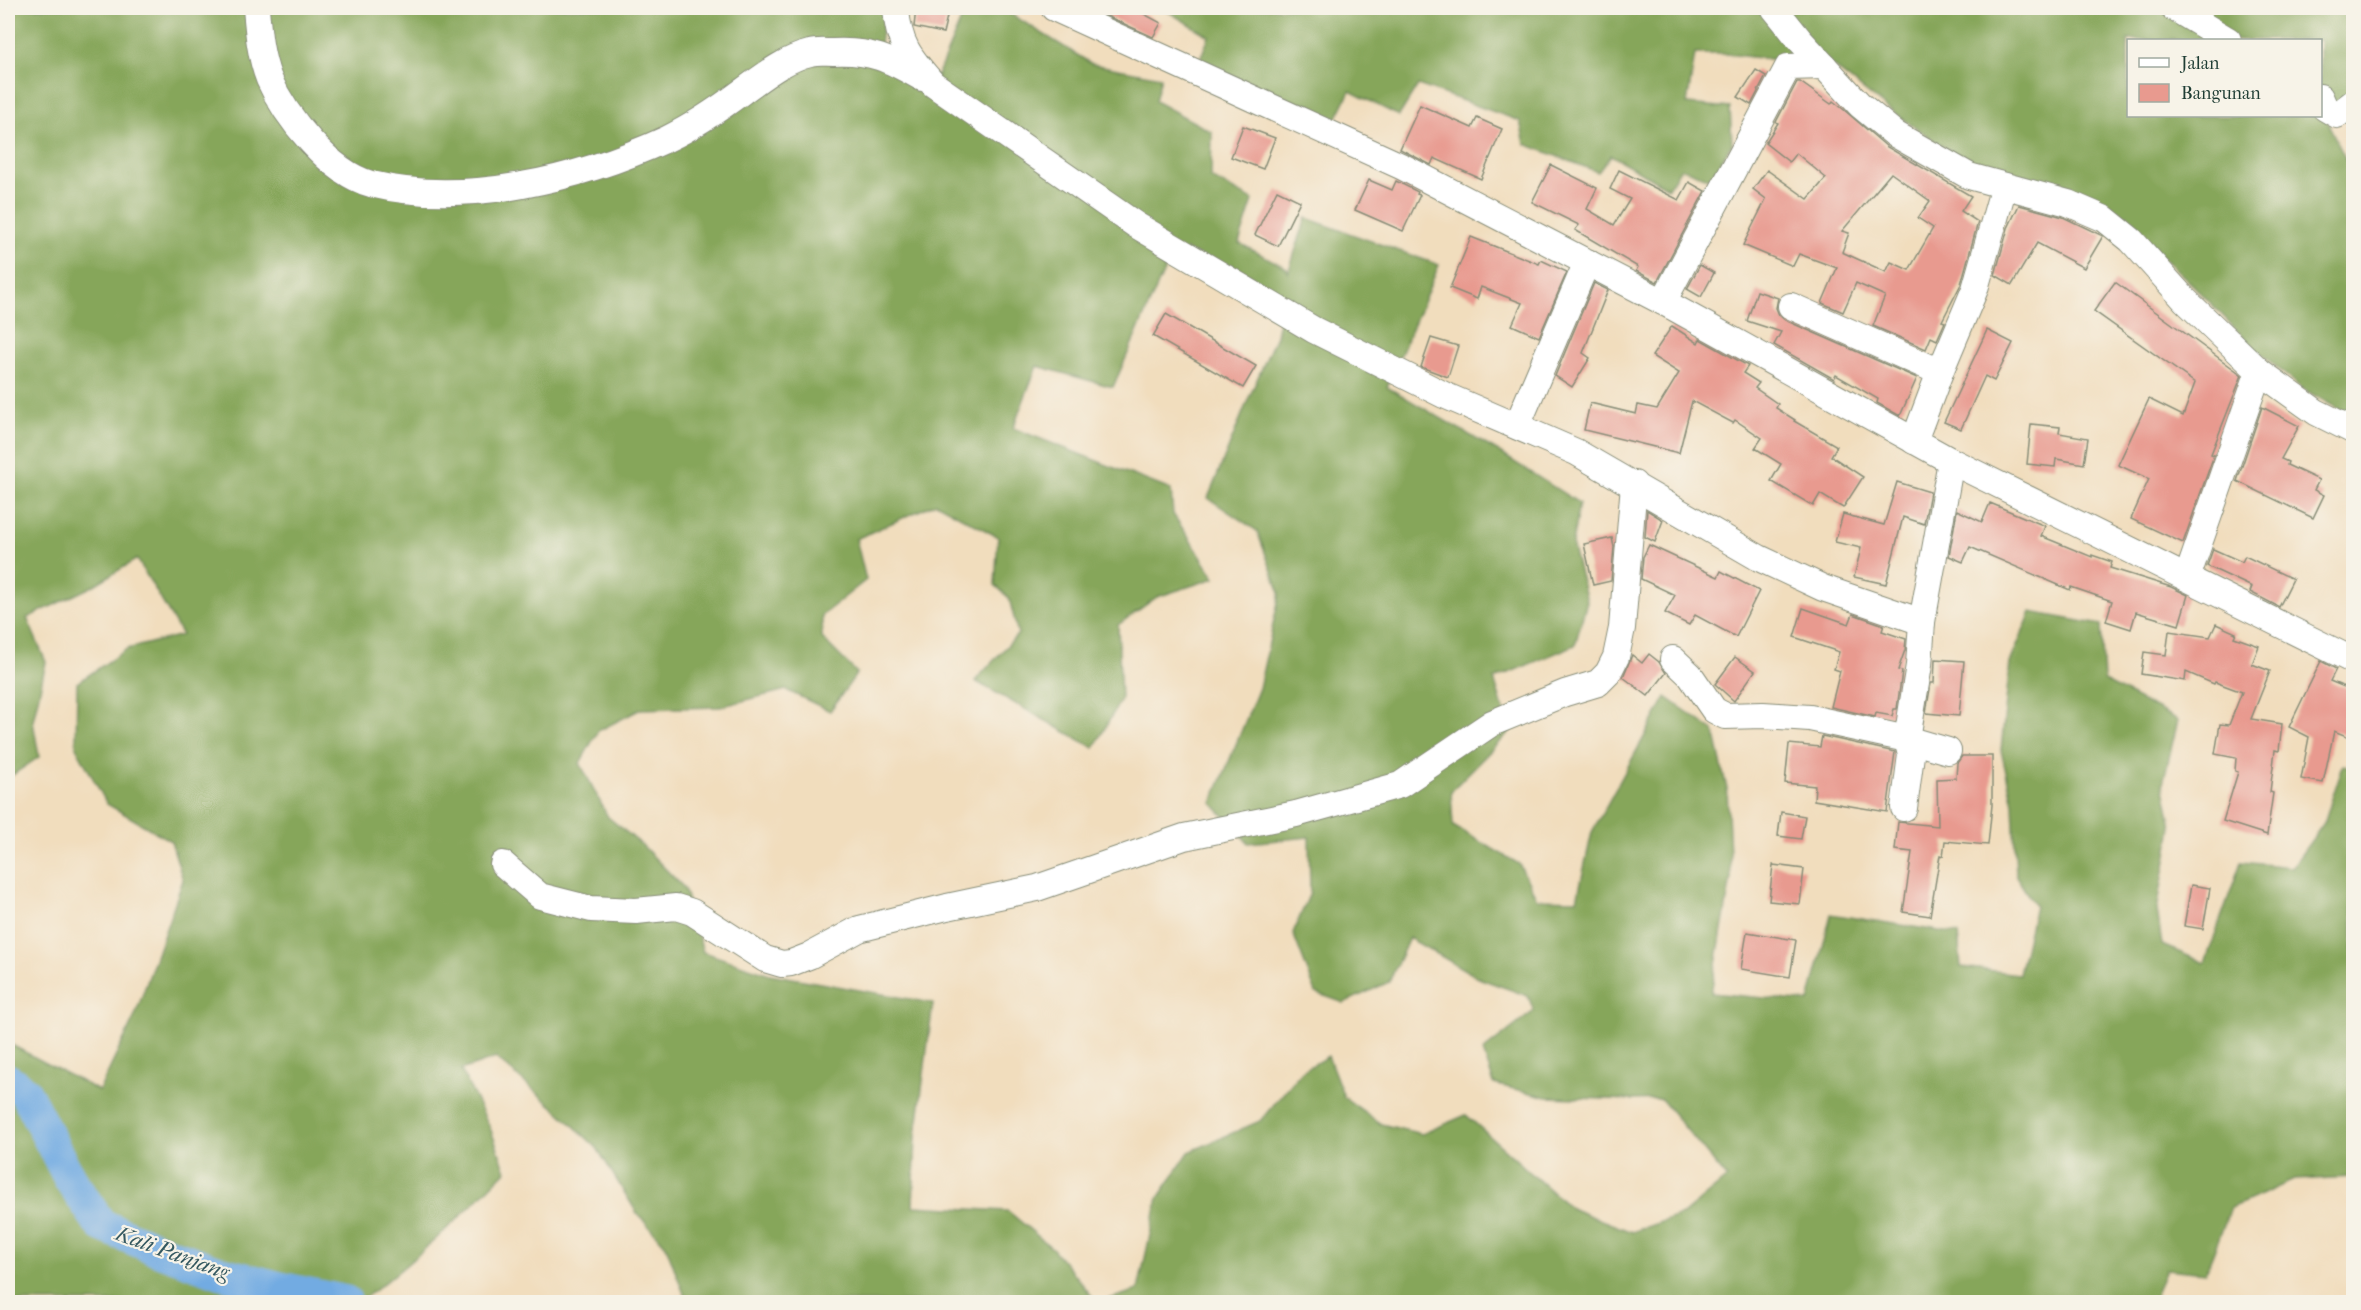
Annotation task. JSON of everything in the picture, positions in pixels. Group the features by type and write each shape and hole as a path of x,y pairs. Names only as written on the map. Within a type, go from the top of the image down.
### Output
{"street":[{"path":"256,8 258,39 269,78 289,113 317,148 341,170 369,183 431,192 485,190 554,179 610,162 668,139 711,115 775,68 810,53 851,51 873,54 933,84 1136,225 1314,330 1444,395 1576,452 1759,558 1823,588 1922,622"},
{"path":"896,8 897,24 907,54 933,84"},
{"path":"1054,8 1403,167 1663,302 1951,461 2354,661"},
{"path":"1774,8 1860,105 1895,134 1969,176 2067,203 2105,219 2131,240 2185,300 2259,371 2316,412 2354,431"},
{"path":"2174,8 2226,39"},
{"path":"1663,302 1788,67 1824,66"},
{"path":"2322,101 2325,108 2337,114 2354,102"},
{"path":"1914,441 1975,289 2004,186"},
{"path":"1517,426 1587,262"},
{"path":"1791,306 1940,372"},
{"path":"2187,578 2259,371"},
{"path":"1904,808 1911,755 1907,739 1919,665 1922,622 1951,461"},
{"path":"503,864 540,896 591,909 636,911 676,907 693,912 765,959 782,964 809,956 859,929 1037,888 1184,837 1296,814 1400,786 1492,723 1565,693 1598,683 1608,673 1616,657 1622,628 1634,484"},
{"path":"1673,659 1690,675 1714,710 1725,716 1763,715 1810,718 1907,739 1948,751"}],"green space":[{"path":"8,8 885,8 879,51 937,76 966,8 1001,8 1092,64 1161,77 1155,101 1212,132 1211,178 1253,200 1239,243 1287,268 1288,273 1306,218 1439,265 1387,387 1497,451 1579,503 1572,544 1587,601 1575,645 1494,679 1510,731 1451,791 1453,826 1519,864 1537,899 1577,900 1592,832 1666,697 1714,731 1727,789 1731,878 1711,993 1809,1002 1831,914 1958,934 1961,967 2019,974 2035,906 2016,876 2013,803 2001,750 2010,663 2031,612 2101,625 2104,681 2178,720 2163,783 2172,827 2157,910 2162,945 2205,963 2241,862 2292,867 2324,823 2343,765 2353,767 2353,1177 2294,1180 2231,1208 2205,1273 2166,1269 2153,1302 1100,1302 1138,1290 1158,1198 1189,1152 1260,1121 1302,1071 1328,1056 1344,1097 1381,1124 1422,1134 1466,1115 1570,1208 1632,1232 1684,1214 1727,1178 1661,1099 1547,1097 1494,1084 1483,1051 1534,1011 1528,996 1481,979 1409,938 1389,982 1344,1003 1316,993 1293,933 1310,893 1309,837 1248,843 1212,803 1259,688 1280,593 1257,531 1208,498 1276,336 1281,310 1171,255 1113,387 1037,366 1013,428 1171,490 1173,514 1215,578 1157,597 1118,625 1121,699 1094,748 975,681 1018,634 1009,598 995,585 998,537 936,503 856,539 866,580 822,615 822,638 857,673 830,711 786,690 719,707 641,709 598,731 580,763 608,817 642,845 684,888 703,952 770,974 933,1003 916,1136 913,1206 1008,1211 1053,1249 1097,1302 687,1302 666,1246 637,1213 597,1148 496,1058 461,1070 489,1125 506,1171 435,1240 359,1302 8,1302 8,1043 99,1091 135,1016 183,880 171,841 107,804 76,747 77,683 127,649 182,635 137,559 91,587 27,618 46,662 33,721 39,757 8,778"},
{"path":"1162,8 2353,8 2353,96 2325,117 2349,166 2353,169 2353,417 2301,388 2251,345 2194,286 2137,233 2043,180 1976,169 1884,106 1834,67 1727,54 1695,54 1687,104 1730,108 1732,144 1710,179 1681,168 1668,188 1611,155 1598,172 1525,144 1520,121 1418,85 1399,116 1350,91 1335,121 1199,62 1209,36"}],"building":[{"path":"916,8 949,8 943,33 914,27"},
{"path":"1089,8 1133,8 1161,23 1153,37"},
{"path":"1756,70 1766,76 1751,105 1738,97"},
{"path":"1797,82 1800,82 1831,104 1833,101 1887,147 1971,196 1961,211 1978,222 1961,284 1942,321 1945,322 1937,340 1931,337 1926,349 1873,326 1885,296 1856,283 1843,312 1822,303 1837,268 1799,254 1793,266 1743,245 1766,199 1753,189 1767,170 1808,199 1826,178 1796,153 1789,162 1765,143 1778,123 1776,122","holes":["1891,173 1930,201 1918,218 1933,228 1909,270 1891,262 1886,272 1842,252 1849,233 1842,231"]},
{"path":"1420,105 1472,128 1477,118 1502,129 1481,179 1434,158 1431,165 1400,149"},
{"path":"1243,126 1275,138 1263,169 1231,157"},
{"path":"1551,165 1597,188 1587,209 1614,225 1630,199 1610,189 1619,170 1679,200 1689,182 1705,191 1657,282 1636,271 1638,267 1575,230 1579,225 1532,202"},
{"path":"1369,180 1392,190 1396,181 1420,195 1403,231 1355,210"},
{"path":"1277,190 1300,201 1278,246 1255,235"},
{"path":"2019,205 2063,217 2103,236 2084,268 2037,243 2012,285 1995,275 2008,228"},
{"path":"1471,237 1539,264 1541,260 1567,272 1539,337 1512,325 1522,303 1481,287 1477,299 1450,288"},
{"path":"1700,265 1714,273 1701,297 1687,289"},
{"path":"2115,282 2242,375 2211,454 2214,455 2183,543 2131,519 2149,479 2118,465 2149,399 2183,416 2195,383 2094,311"},
{"path":"1594,283 1608,290 1583,353 1590,358 1572,387 1555,376"},
{"path":"1757,291 1778,298 1776,308 1785,320 1917,378 1900,416 1877,403 1878,399 1836,375 1834,379 1774,345 1781,332 1747,321"},
{"path":"1166,314 1256,366 1243,388 1153,336"},
{"path":"1672,326 1698,343 1700,339 1748,366 1743,373 1759,383 1755,388 1778,404 1776,408 1837,446 1831,456 1863,477 1843,508 1820,494 1813,506 1771,481 1781,464 1755,448 1762,438 1735,420 1733,423 1692,401 1679,453 1584,430 1590,403 1636,414 1638,405 1657,409 1679,373 1652,356"},
{"path":"1987,330 2013,343 1994,381 1985,376 1961,429 1944,422"},
{"path":"1431,338 1458,346 1448,377 1421,367"},
{"path":"2262,407 2299,426 2281,459 2288,462 2287,465 2319,480 2314,490 2324,495 2313,518 2237,481"},
{"path":"2031,424 2060,427 2059,433 2088,438 2084,464 2056,459 2055,467 2027,464"},
{"path":"1897,482 1930,492 1924,524 1903,517 1886,584 1854,577 1861,548 1835,542 1843,514 1884,525"},
{"path":"1990,503 2045,526 2041,536 2092,557 2092,555 2112,562 2110,568 2171,587 2188,595 2179,625 2136,612 2131,629 2106,621 2112,601 2071,587 2070,590 1970,547 1963,562 1949,556 1957,510 1982,522"},
{"path":"1647,510 1663,520 1655,542 1645,537"},
{"path":"1612,538 1614,547 1611,581 1593,585 1584,544"},
{"path":"1649,545 1718,577 1721,571 1759,591 1736,637 1695,615 1689,625 1665,613 1675,595 1641,579 1643,557"},
{"path":"2213,549 2242,562 2245,556 2293,579 2279,607 2250,592 2252,587 2207,566"},
{"path":"1803,608 1849,624 1853,614 1884,625 1882,631 1906,639 1898,670 1902,671 1897,709 1894,709 1892,716 1876,713 1875,717 1831,707 1840,671 1834,669 1839,652 1794,637"},
{"path":"2216,624 2236,633 2234,637 2259,646 2252,664 2270,671 2251,719 2282,724 2279,751 2275,750 2270,792 2273,793 2267,835 2223,821 2238,772 2235,771 2236,758 2215,754 2220,724 2229,725 2242,692 2215,682 2214,684 2186,672 2185,681 2141,674 2144,652 2166,655 2169,631 2210,637"},
{"path":"1649,654 1659,662 1666,673 1648,696 1623,677 1632,655 1642,663"},
{"path":"1735,657 1755,671 1734,701 1715,684"},
{"path":"1935,659 1964,661 1959,716 1926,713 1931,683 1934,683"},
{"path":"2321,661 2336,669 2330,681 2354,691 2354,739 2334,731 2323,783 2301,779 2309,737 2289,727"},
{"path":"1822,736 1895,752 1887,812 1814,800 1815,786 1785,783 1789,744 1820,747"},
{"path":"1962,756 1992,756 1992,805 1988,845 1945,841 1943,856 1940,855 1930,916 1903,912 1912,852 1895,850 1898,822 1938,826 1937,779 1956,778 1957,763"},
{"path":"1781,812 1805,816 1801,839 1778,836"},
{"path":"1773,865 1804,869 1800,904 1769,901"},
{"path":"2191,885 2210,888 2203,929 2184,926"},
{"path":"1747,932 1796,940 1790,977 1741,969"}],"waterway":[{"name":"Kali Panjang","path":"8,1080 25,1092 70,1179 101,1225 164,1252 222,1273 346,1302"}]}
